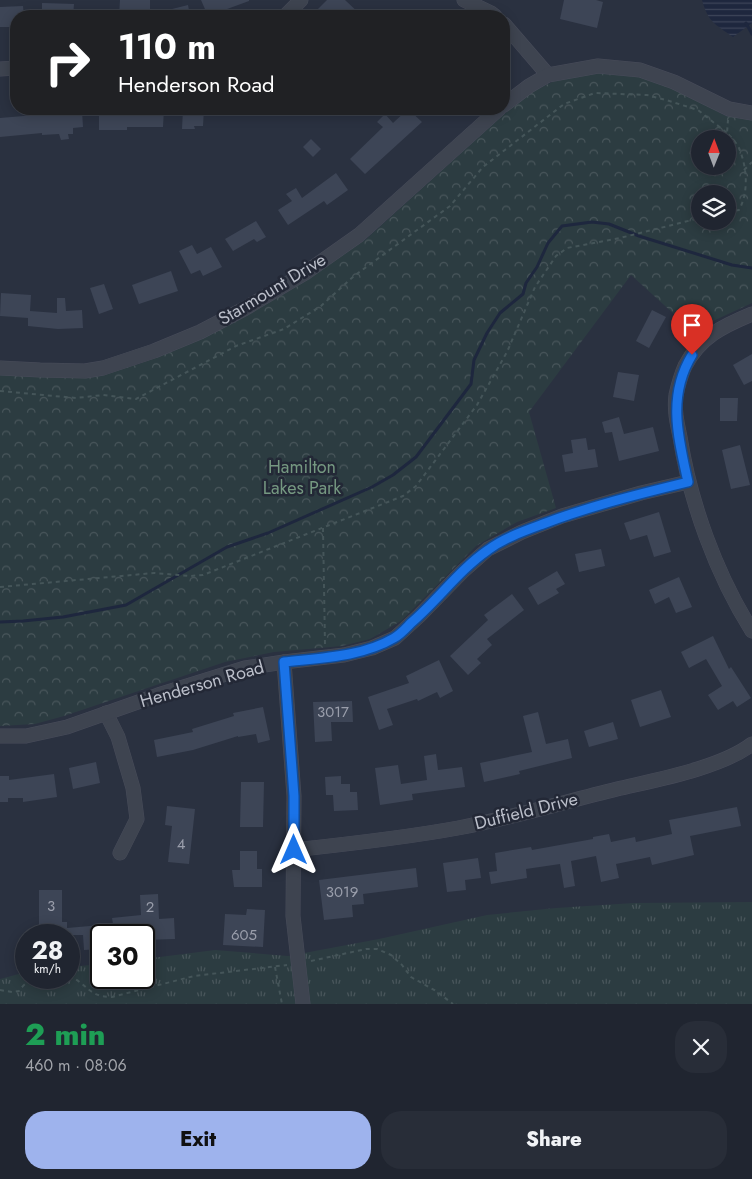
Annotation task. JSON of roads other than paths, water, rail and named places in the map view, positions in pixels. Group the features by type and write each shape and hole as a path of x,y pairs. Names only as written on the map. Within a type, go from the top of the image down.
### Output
{"street":[{"path":"291,10 301,0"},
{"path":"464,0 485,10"},
{"path":"510,31 548,75"},
{"path":"510,100 548,75 598,66 640,70 674,82 729,109 752,113"},
{"name":"Starmount Drive","path":"0,368 85,371 103,368 154,351 217,322 305,273 359,235 492,115"},
{"path":"752,314 723,326 706,338 685,367 676,396 676,414 688,482 710,545 738,608 752,631"},
{"name":"Henderson Road","path":"0,736 26,736 67,727 244,668 344,655 372,648 395,638 488,549 522,532 571,514 688,482"},
{"path":"284,662 294,796 293,916 304,1004"},
{"path":"106,713 118,737 132,788 137,819 120,853"},
{"name":"Duffield Drive","path":"294,850 366,843 460,827 708,765 742,752 752,744"}],"water":[{"path":"702,0 752,0 752,23 733,37 710,18"}],"waterway":[{"path":"746,23 752,34"},
{"path":"0,622 63,617 126,605 227,547 268,533 372,487 393,475 416,457 471,384 474,360 487,333 500,313 523,294 526,283 537,267 548,243 562,226 592,222 609,224 639,236 732,265 752,268"}],"park label":[{"name":"Hamilton Lakes Park","path":"302,477"}]}
